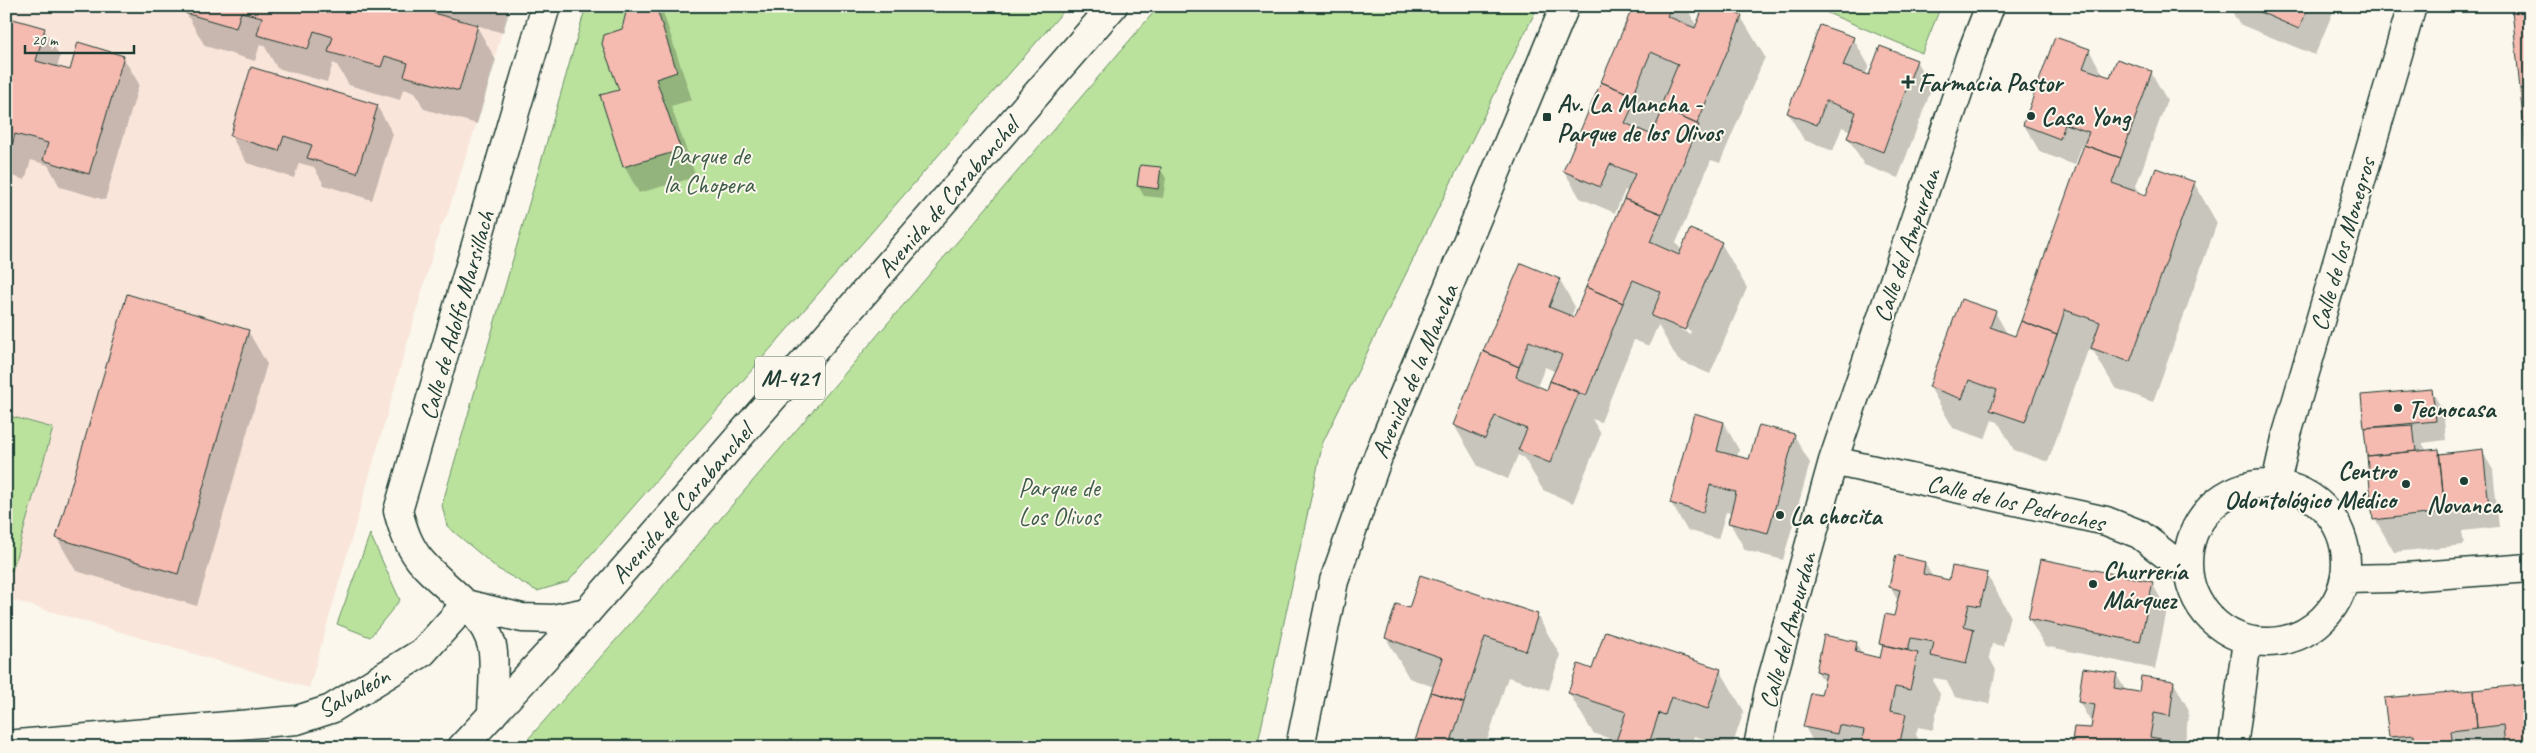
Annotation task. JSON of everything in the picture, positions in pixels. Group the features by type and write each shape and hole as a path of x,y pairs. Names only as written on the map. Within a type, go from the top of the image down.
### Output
{"street":[{"name":"Calle de Adolfo Marsillach","path":"492,715 493,648 485,627 466,604 420,560 404,536 398,511 546,6"},
{"name":"Avenida de Carabanchel","path":"462,747 587,612 1113,6"},
{"name":"Avenida de la Mancha","path":"1300,747 1334,581 1379,454 1565,6"},
{"name":"Calle del Ampurdan","path":"1758,747 1769,690 1829,473 1970,57 1990,6"},
{"name":"Calle de los Monegros","path":"2276,483 2287,434 2412,6"},
{"name":"Calle del Ampurdan","path":"1774,747 1829,473"},
{"name":"Calle de los Pedroches","path":"1829,473 2106,521 2139,534 2188,572"},
{"path":"2276,483 2302,490 2324,506 2339,527 2347,552 2346,579 2336,603 2320,622 2305,632 2298,636 2273,642 2247,640 2229,633 2214,622 2201,607 2192,590 2188,572 2188,551 2193,532 2208,509 2218,500 2236,489 2256,484 2276,483"},
{"path":"2346,579 2391,578 2530,568"},
{"path":"466,604 522,618 553,619 587,612"},
{"name":"Salvaleón","path":"6,745 297,720 331,709 423,652 466,604"},
{"path":"2233,747 2247,640"}],"shaded area":[{"path":"6,6 509,6 479,116 447,215 440,228 309,688 6,598"}],"green space":[{"name":"Parque de la Chopera","path":"586,6 1068,6 568,582 537,591 498,569 447,526 442,505"},
{"name":"Parque de Los Olivos","path":"1159,6 1538,6 1323,442 1257,747 521,747 645,607"},
{"path":"1811,6 1941,6 1922,53"},
{"path":"6,415 53,428 12,571 6,569"},
{"path":"370,534 400,600 370,637 337,624"}],"building":[{"path":"187,6 435,6 433,13 478,25 459,91 404,76 408,63 385,56 381,67 328,52 333,37 314,31 308,49 257,35 262,17 241,12 236,28 185,13"},
{"path":"624,6 656,6 677,72 656,79 681,150 623,167 600,95 619,90 602,44 604,35 622,29 626,12"},
{"path":"1633,6 1672,6 1667,16 1695,28 1704,6 1719,6 1742,16 1697,124 1660,108 1678,64 1651,52 1633,95 1601,82"},
{"path":"2246,6 2309,6 2299,29"},
{"path":"2511,6 2530,6 2530,8 2512,10"},
{"path":"2530,8 2530,88 2520,89 2512,10"},
{"path":"6,17 45,28 36,61 70,70 78,42 124,56 89,174 43,160 48,143 15,134 10,153 6,152"},
{"path":"1820,25 1854,37 1843,66 1869,75 1880,46 1917,60 1883,152 1847,138 1856,112 1826,101 1817,125 1787,113"},
{"path":"2055,37 2090,49 2083,68 2110,77 2117,59 2152,71 2121,158 2084,145 2089,132 2065,124 2060,139 2023,125"},
{"path":"251,67 378,105 357,173 307,158 312,145 284,136 279,151 230,136"},
{"path":"1601,82 1637,97 1625,123 1652,135 1663,109 1699,125 1662,214 1624,199 1635,174 1610,164 1600,187 1563,171"},
{"path":"2530,88 2530,172 2528,172 2520,89"},
{"path":"2084,145 2121,158 2112,183 2146,195 2156,168 2195,182 2130,362 2091,348 2100,322 2065,310 2057,335 2021,321"},
{"path":"1140,165 1161,167 1158,189 1137,186"},
{"path":"1624,199 1662,214 1650,242 1679,255 1690,229 1722,242 1685,330 1651,316 1661,292 1633,280 1623,303 1586,287"},
{"path":"1521,263 1560,279 1549,307 1574,317 1586,287 1623,303 1586,396 1550,381 1562,355 1529,341 1519,367 1483,351"},
{"path":"127,294 249,330 178,574 56,538"},
{"path":"1961,299 1996,311 1990,327 2015,336 2021,321 2057,335 2025,422 1990,410 1997,390 1969,380 1962,399 1929,387"},
{"path":"1483,351 1519,367 1516,377 1547,390 1550,381 1579,392 1550,463 1518,450 1527,429 1495,416 1485,439 1453,425"},
{"name":"Tecnocasa","path":"2432,389 2436,421 2364,428 2361,395"},
{"path":"1694,413 1724,422 1717,451 1749,459 1759,425 1795,434 1768,533 1728,523 1736,492 1710,485 1703,513 1670,503"},
{"path":"2413,425 2416,451 2367,456 2364,428"},
{"name":"Centro Odontológico Médico","path":"2439,449 2445,512 2373,520 2367,456"},
{"name":"Novanca","path":"2483,449 2489,507 2445,512 2439,454"},
{"path":"1896,555 1925,562 1923,574 1949,580 1952,566 1988,573 1980,606 1969,604 1964,626 1974,629 1966,664 1931,656 1934,642 1911,638 1908,650 1879,644 1885,614 1894,616 1900,590 1889,587"},
{"path":"2041,559 2153,582 2140,642 2028,619"},
{"path":"1420,575 1538,614 1526,651 1485,637 1464,703 1431,692 1443,658 1385,638 1396,604 1409,608"},
{"path":"1605,631 1721,669 1708,709 1671,697 1665,715 1659,713 1648,747 1614,747 1626,712 1568,693 1578,664 1592,669"},
{"path":"1824,635 1857,642 1855,652 1880,658 1883,645 1918,653 1910,690 1895,687 1890,711 1906,714 1899,747 1862,740 1864,730 1839,725 1837,734 1803,727 1811,693 1821,695 1826,674 1816,671"},
{"path":"2083,668 2117,673 2114,688 2139,692 2141,676 2174,681 2170,716 2154,713 2150,737 2166,740 2166,747 2071,747 2074,727 2091,728 2095,705 2078,702"},
{"path":"2530,684 2530,747 2505,747 2503,725 2477,728 2474,690"},
{"path":"2474,690 2477,728 2451,731 2453,747 2415,747 2414,735 2389,737 2384,698"},
{"path":"1431,692 1464,703 1449,747 1413,747"}],"place":[{"name":"Farmacia Pastor","path":"1908,82"},
{"name":"Casa Yong","path":"2031,116"},
{"name":"Av. La Mancha - Parque de los Olivos","path":"1547,117"},
{"name":"Tecnocasa","path":"2398,408"},
{"name":"Novanca","path":"2464,481"},
{"name":"Centro Odontológico Médico","path":"2406,484"},
{"name":"La chocita","path":"1780,515"},
{"name":"Churrería Márquez","path":"2093,584"}]}
